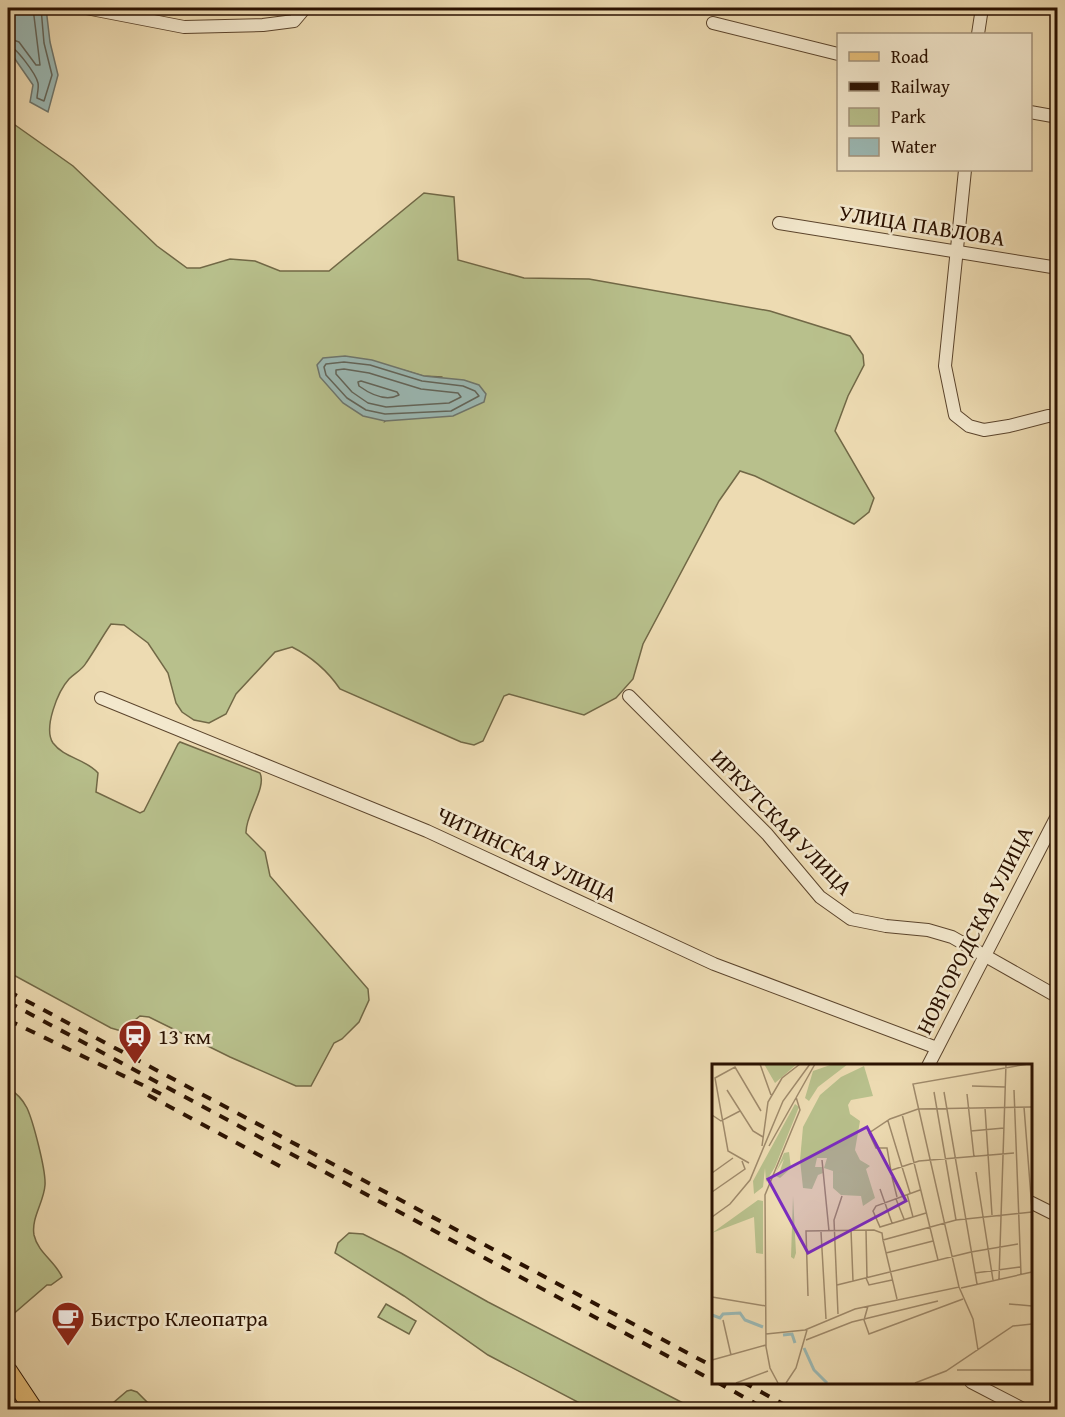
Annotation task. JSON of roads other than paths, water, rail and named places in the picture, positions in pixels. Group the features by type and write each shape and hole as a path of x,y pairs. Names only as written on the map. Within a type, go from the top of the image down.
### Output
{"main road":[{"path":"8,1371 34,1410"}],"street":[{"path":"86,8 184,27 263,25 294,21 305,8"},
{"path":"978,33 982,8"},
{"path":"713,23 837,54"},
{"path":"1032,112 1058,117"},
{"path":"965,171 945,366 956,415 969,426 984,430 1048,416 1058,416"},
{"name":"УЛИЦА ПАВЛОВА","path":"779,223 1058,268"},
{"name":"ИРКУТСКАЯ УЛИЦА","path":"629,696 767,834 820,897 851,919 886,926 928,930 952,937 1058,996"},
{"name":"ЧИТИНСКАЯ УЛИЦА","path":"101,698 427,831 714,964 937,1048"},
{"name":"НОВГОРОДСКАЯ УЛИЦА","path":"929,1064 1058,814"},
{"path":"1032,1203 1058,1216"},
{"path":"973,1384 1026,1410"}],"water":[{"path":"8,8 46,8 50,42 58,75 48,112 30,102 33,85 8,49"},
{"path":"345,356 372,360 424,376 464,380 479,385 486,394 484,402 453,416 385,421 363,416 343,403 320,377 317,365 323,358"}],"railway":[{"path":"8,991 712,1366"},
{"path":"8,1002 712,1380"},
{"path":"8,1020 161,1094"},
{"path":"148,1095 285,1169"},
{"path":"721,1384 767,1410"},
{"path":"747,1384 794,1410"}],"place":[{"name":"13 км","path":"135,1065"},
{"name":"Бистро Клеопатра","path":"68,1347"}]}
